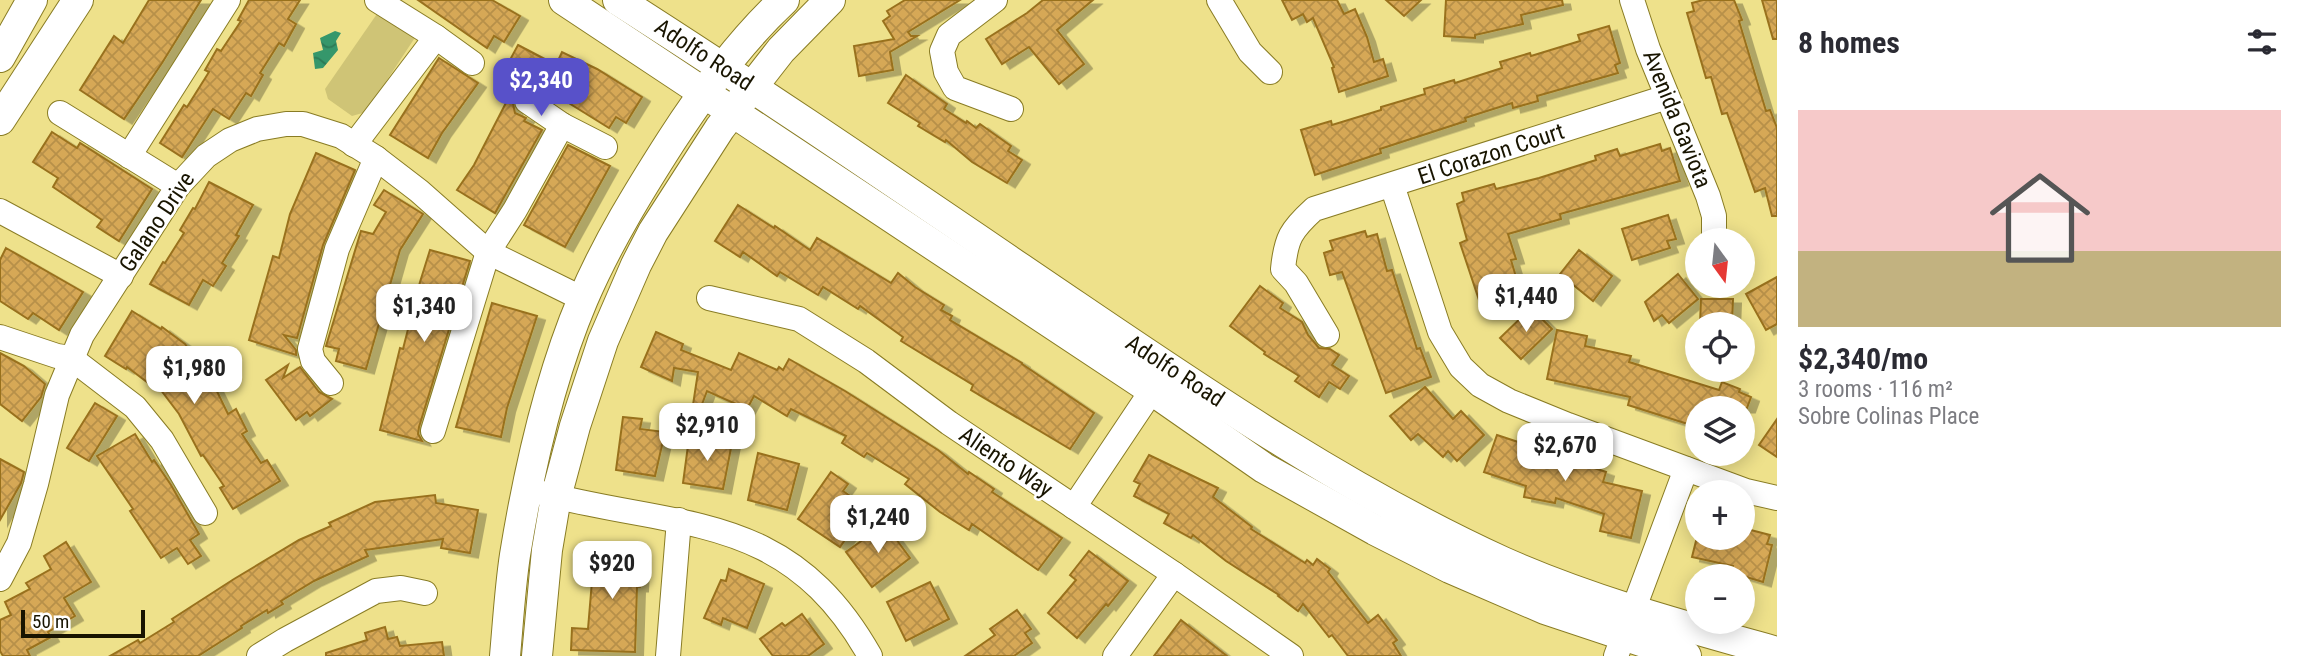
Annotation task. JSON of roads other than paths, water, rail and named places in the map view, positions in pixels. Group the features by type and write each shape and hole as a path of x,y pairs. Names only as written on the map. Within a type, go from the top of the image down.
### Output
{"main road":[{"path":"0,57 32,0"},
{"path":"0,120 78,0"},
{"name":"Adolfo Road","path":"564,0 733,111 1159,379 1442,532 1556,584 1623,634 1686,656"},
{"name":"Adolfo Road","path":"618,0 752,86 1159,379"},
{"path":"505,656 514,557 527,489 543,422 583,299 639,190 704,92 756,27 784,0"},
{"path":"537,656 547,550 556,497 575,426 603,341 636,265 653,232 733,111 781,50 830,0"},
{"name":"Adolfo Road","path":"1623,634 1777,652"}],"street":[{"path":"129,156 228,0"},
{"path":"377,0 472,63"},
{"path":"995,0 949,35 942,51 946,72 955,88 1011,109"},
{"path":"1219,0 1250,51 1270,72"},
{"name":"Avenida Gaviota","path":"1632,0 1647,49 1708,196 1714,216 1714,228"},
{"path":"354,145 436,37"},
{"name":"El Corazon Court","path":"1327,335 1302,292 1283,269 1285,243 1300,222 1314,209 1667,97"},
{"path":"527,101 562,125 605,147"},
{"path":"60,113 178,186"},
{"name":"Galano Drive","path":"0,579 9,538 38,475 57,395 71,358 94,315 178,186 220,145 271,126 303,124 325,130 376,158 419,191 488,253 583,299"},
{"path":"433,431 488,253 562,125"},
{"path":"331,383 313,360 310,349 337,249 376,158"},
{"path":"1392,186 1440,332 1461,367 1480,385 1509,401 1686,469 1745,491 1777,498"},
{"path":"0,211 121,276"},
{"name":"Aliento Way","path":"709,299 799,319 866,361 949,423 1291,656"},
{"path":"0,337 71,358 145,417 162,440 205,513"},
{"path":"1074,507 1159,379"},
{"path":"1623,634 1686,469"},
{"path":"527,489 679,520 745,539 785,559 804,573 830,598 857,632 870,656"},
{"path":"667,656 679,520"},
{"path":"1115,656 1174,574"},
{"path":"259,656 289,648 376,591 401,587 425,593"}],"water":[{"path":"335,31 341,33 336,41 338,50 323,68 315,69 313,53 323,50 320,38"}]}
